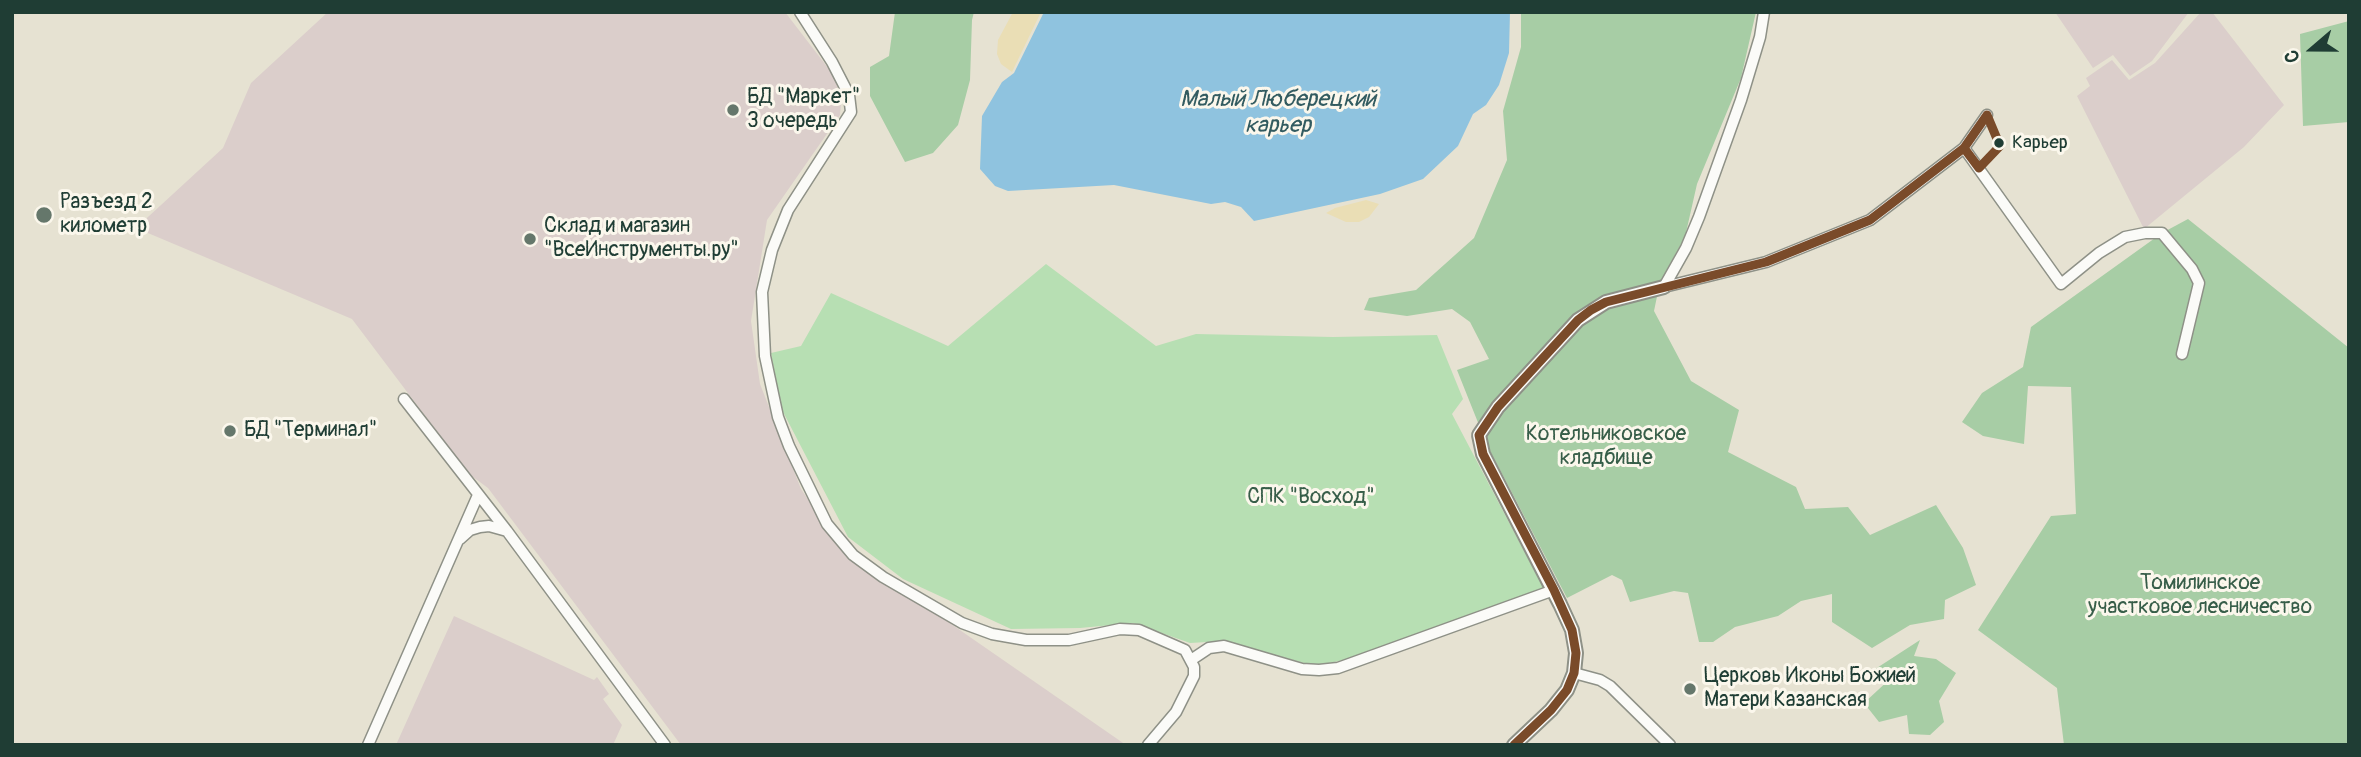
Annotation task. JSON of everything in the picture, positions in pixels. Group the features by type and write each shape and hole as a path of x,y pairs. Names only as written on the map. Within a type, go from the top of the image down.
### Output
{"street":[{"path":"800,12 832,62 849,95 851,112 788,210 772,250 762,292 765,356 778,417 789,446 827,524 853,555 883,577 962,624 992,635 1026,640 1069,639 1121,629 1139,630 1185,650 1191,660 1194,676 1176,712 1148,745"},
{"path":"1664,287 1686,248 1707,195 1747,80 1760,37 1764,12"},
{"path":"1514,745 1562,697 1574,673 1576,653 1572,630 1554,590 1483,454 1479,435 1498,407 1578,320 1606,302 1766,262 1870,220 1964,148 1987,115"},
{"path":"1964,148 2061,284 2099,253 2126,237 2162,233 2192,270 2199,283 2182,354"},
{"path":"404,399 507,531 665,745"},
{"path":"368,745 478,495"},
{"path":"456,545 470,530 480,527 489,526 507,531"},
{"path":"1191,660 1209,648 1224,646 1302,668 1338,668 1554,590"},
{"path":"1574,673 1600,680 1610,686 1670,745"}],"shaded area":[{"path":"328,12 785,12 835,77 841,103 840,115 767,220 751,321 760,384 801,489 847,558 928,608 1126,745 681,745 488,488 469,474 352,319 136,228 223,148 251,83"},
{"path":"2055,12 2189,12 2152,61 2130,76 2113,55 2093,68"},
{"path":"2201,12 2212,12 2284,105 2244,147 2144,229 2077,96 2090,86 2086,78 2112,60 2129,80 2155,63"},
{"path":"454,616 594,680 597,677 609,694 603,699 622,725 613,745 396,745"}],"green space":[{"path":"895,12 974,12 970,80 958,125 933,153 905,162 870,96 870,67 889,56"},
{"name":"Котельниковское кладбище","path":"1521,12 1756,12 1741,78 1697,184 1685,237 1660,282 1654,311 1691,381 1739,410 1728,452 1796,487 1805,509 1848,507 1870,535 1936,505 1963,548 1976,585 1945,600 1944,619 1910,625 1872,648 1832,622 1832,594 1801,601 1778,616 1735,627 1713,642 1699,642 1688,593 1674,591 1630,602 1622,580 1612,575 1567,598 1487,445 1457,370 1489,359 1470,322 1452,309 1407,316 1364,310 1369,298 1416,290 1474,238 1507,160 1503,111 1521,47"},
{"path":"2349,21 2349,122 2303,126 2300,34"},
{"name":"Томилинское участковое лесничество","path":"2188,219 2349,348 2349,745 2064,745 2057,688 1978,630 2051,516 2076,514 2071,387 2028,386 2024,444 1983,436 1962,422 1982,393 2023,367 2031,327 2162,233"},
{"name":"СПК \"Восход\"","path":"1046,264 1156,346 1196,334 1333,337 1437,335 1463,399 1452,414 1543,587 1539,593 1353,658 1315,666 1224,641 1190,643 1133,623 1080,628 1011,629 903,579 848,537 781,408 771,353 801,346 831,293 948,346"},
{"path":"1920,640 1914,656 1936,659 1956,673 1939,701 1944,722 1930,735 1909,734 1907,715 1879,722 1864,703 1892,677 1866,675"}],"sand":[{"path":"1013,12 1041,12 1012,72 1001,64 997,54 998,40"},
{"path":"1366,200 1379,204 1369,217 1359,222 1346,222 1326,213 1335,208"}],"water":[{"name":"Малый Люберецкий карьер","path":"1044,12 1510,12 1509,53 1499,85 1486,105 1473,114 1458,146 1423,179 1380,194 1254,221 1241,207 1225,202 1211,204 1114,185 1008,191 995,186 980,169 982,116 1002,82 1014,73"}],"transit line":[{"path":"1964,148 1979,168 2000,146 1987,115"},
{"path":"1514,745 1551,710 1567,690 1574,673 1576,653 1572,630 1554,590 1483,454 1479,435 1498,407 1578,320 1591,310 1606,302 1766,262 1870,220 1964,148 1987,115"}],"place":[{"name":"БД \"Маркет\" 3 очередь","path":"733,110"},
{"name":"Карьер","path":"1999,143"},
{"name":"Разъезд 2 километр","path":"44,215"},
{"name":"Склад и магазин \"ВсеИнструменты.ру\"","path":"530,239"},
{"name":"БД \"Терминал\"","path":"230,431"},
{"name":"Церковь Иконы Божией Матери Казанская","path":"1690,689"}]}
